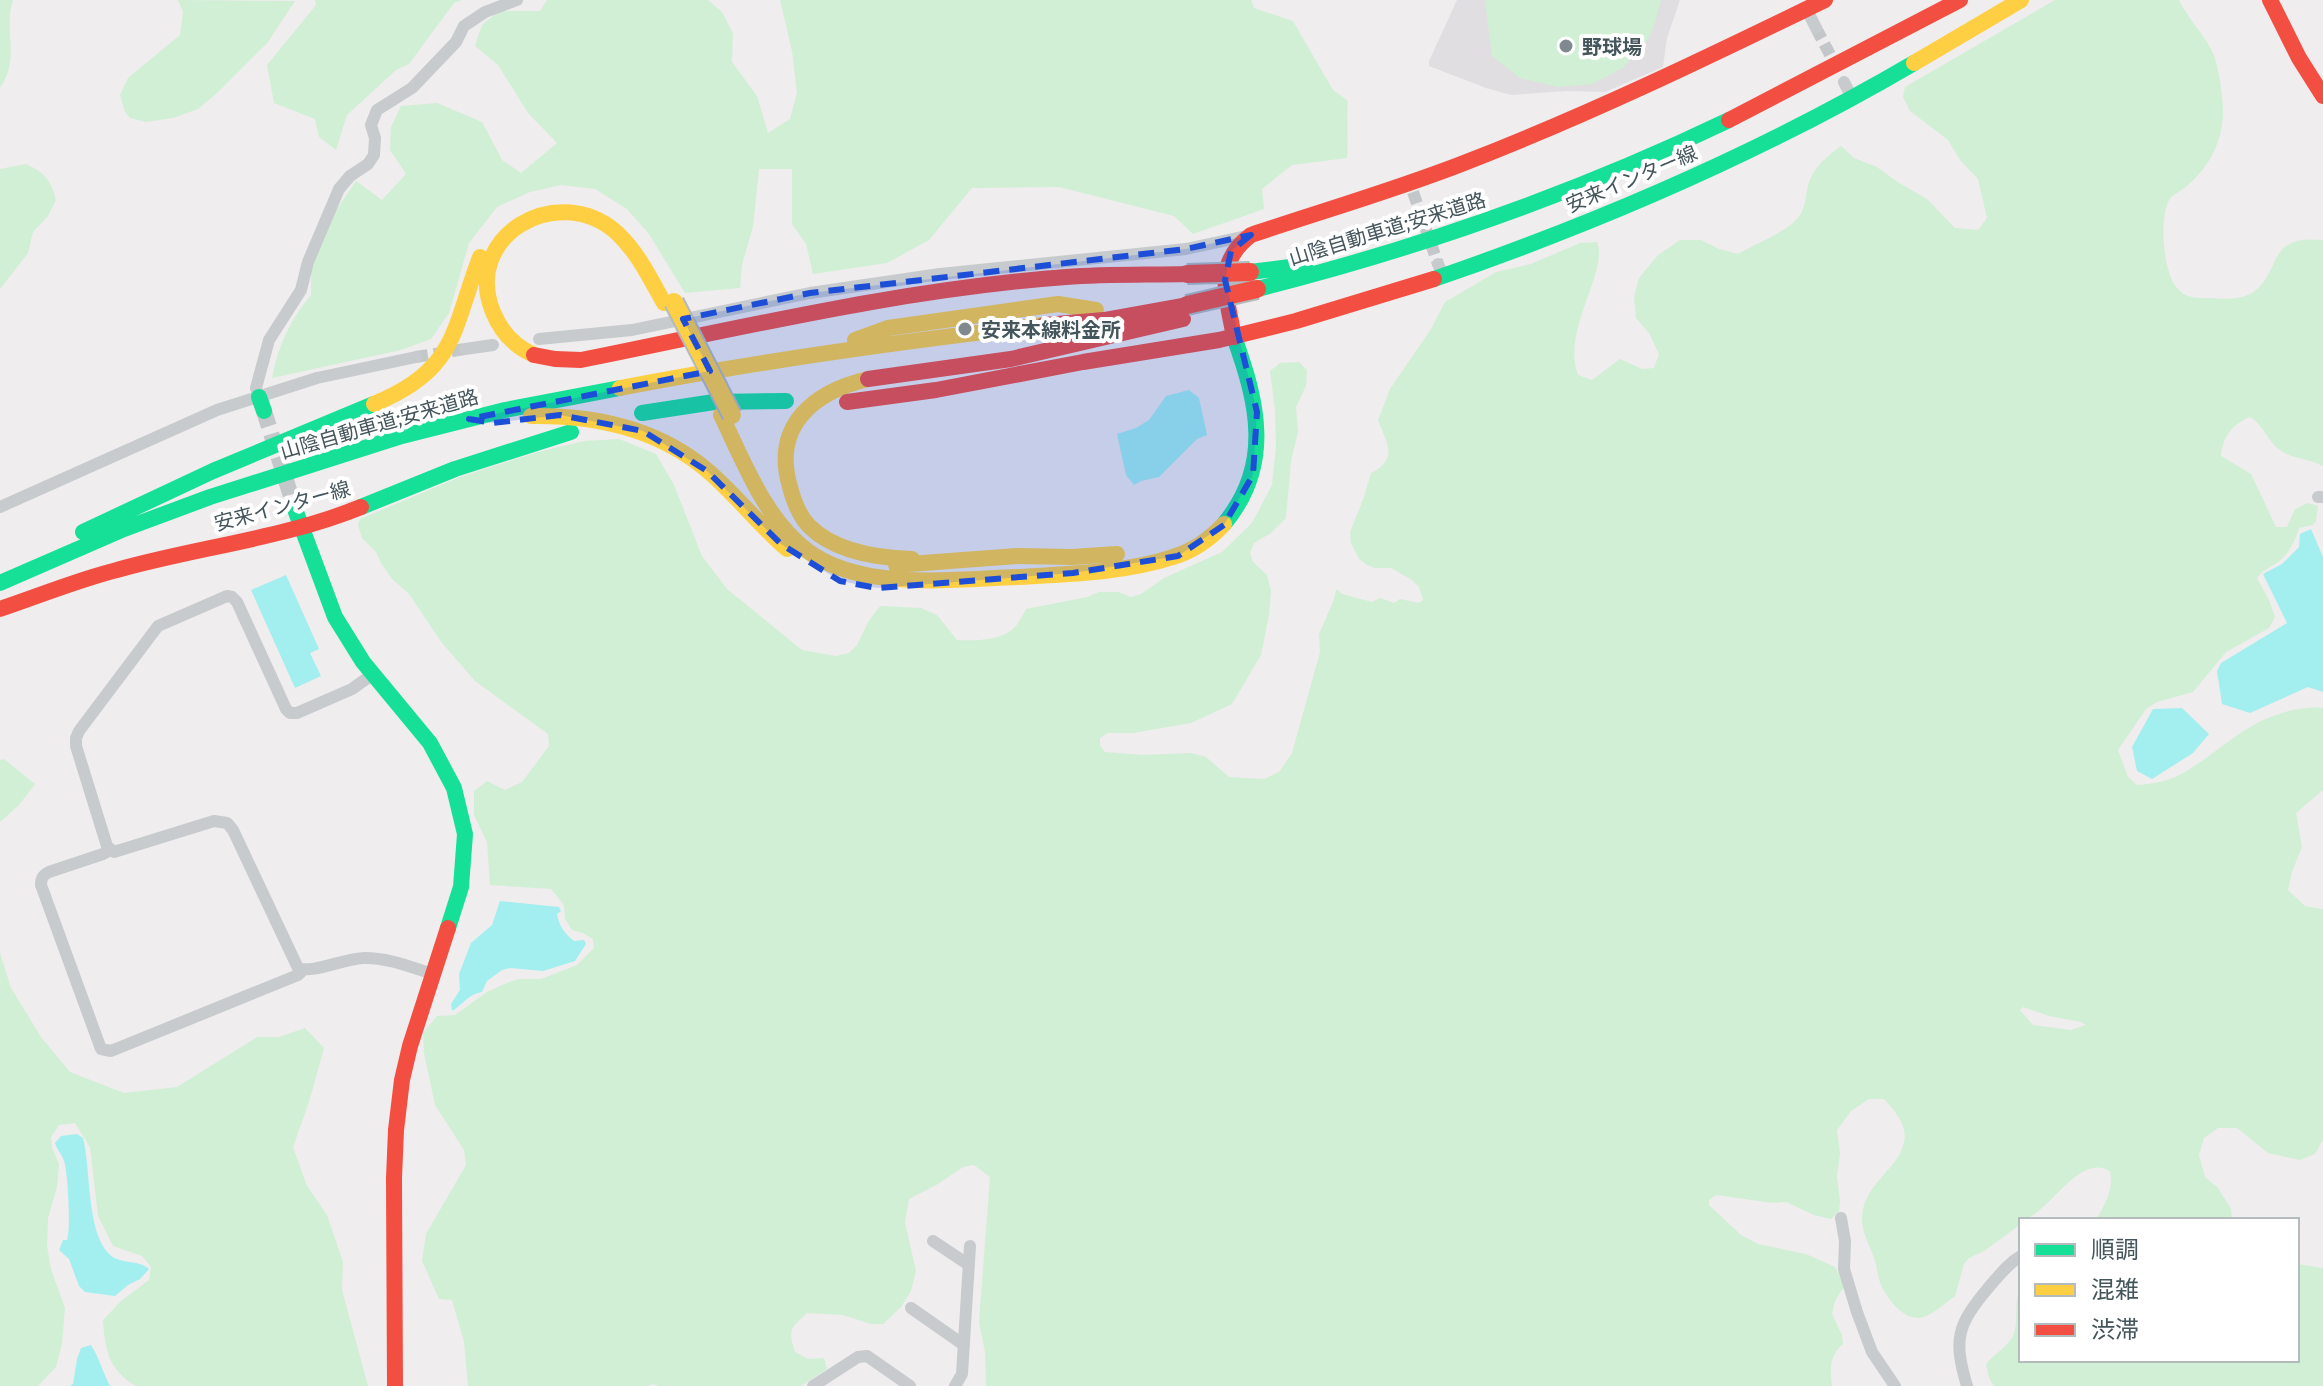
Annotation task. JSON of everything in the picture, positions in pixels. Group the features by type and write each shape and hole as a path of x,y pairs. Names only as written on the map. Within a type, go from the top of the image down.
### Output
{"main road":[{"path":"727,415 770,509 788,534 811,554 845,571 878,577 969,578 1073,573 1178,556 1199,545 1224,525 1243,500 1259,447 1257,412 1234,337 1225,280 1226,264 1236,245 1283,222 1411,187 1657,82 1825,0"},
{"name":"山陰自動車道;安来道路","path":"1400,248 1526,202 1687,133 1947,0"},
{"name":"山陰自動車道;安来道路","path":"1400,248 1539,203 1663,151 1960,0"},
{"name":"安来インター線","path":"847,402 900,397 1085,361 1234,337 1291,323 1440,269 1503,254 1696,175 1848,90 2021,0"},
{"path":"2270,0 2299,58 2323,96"},
{"path":"0,574 213,471 402,393 428,373 443,356 457,329 473,274 490,236 510,216 549,200 575,201 617,221 651,261 727,415 776,501 796,528 816,546 842,560 870,566 1148,551 1175,546 1194,537 1217,519 1233,499 1245,473 1249,445 1247,421 1232,364 1234,337"},
{"path":"669,302 630,248 607,225 582,213 553,210 528,217 504,235 489,261 485,292 492,314 506,337 526,352 552,361 581,360 869,303 1066,277 1187,274 1256,286 1299,266 1400,248"},
{"path":"963,560 870,555 847,549 807,524 789,491 785,466 788,439 800,415 816,399 840,386 987,363 1400,248"},
{"path":"828,353 888,328 963,317 1058,304 1097,316"},
{"path":"828,353 891,353 1068,330 1097,316 1188,307"},
{"name":"山陰自動車道;安来道路","path":"0,583 124,529 210,497 295,468 469,419 601,390 828,353"},
{"path":"642,413 691,403 786,401"},
{"path":"469,419 493,423 526,416 589,417 643,431 676,447 707,471 805,564 840,581 877,588 969,578"},
{"name":"安来インター線","path":"0,609 115,570 263,538 298,520 346,513 455,469 571,432"},
{"path":"298,520 335,617 350,644 430,743 447,771 461,811 465,834 462,879 402,1080 396,1130 395,1386"}],"street":[{"path":"261,404 256,388 269,340 301,290 308,262 339,189 374,155 375,138 371,125 377,110 412,88 456,42 464,26 485,12 517,0"},
{"path":"1807,10 1816,28"},
{"path":"539,339 632,330 810,293 955,272 1186,249 1251,235"},
{"path":"465,349 493,345"},
{"path":"0,507 217,410 261,404 317,378 416,357"},
{"path":"110,850 80,760 76,738 158,626 227,596 232,597 290,713 297,713 352,689 373,674"},
{"path":"303,970 298,975 111,1051 101,1049 41,880 49,872 110,850 114,852 214,821 227,823 298,968 310,971 348,959 367,958 391,960 433,974"},
{"path":"1841,1218 1845,1241 1844,1269 1857,1312 1872,1352 1895,1386"},
{"path":"933,1241 969,1265"},
{"path":"955,1386 962,1374 970,1246"},
{"path":"1967,1386 1958,1344 1965,1318 2006,1267 2019,1257"},
{"path":"911,1308 964,1345"},
{"path":"813,1386 858,1357 867,1356 910,1386"}],"highlighted area":[{"path":"1251,235 1231,251 1225,280 1257,412 1253,475 1224,525 1178,556 1073,573 877,588 840,581 781,544 707,471 643,431 560,415 493,423 469,419 710,371 683,319 810,293 1186,249"}],"shaded area":[{"name":"野球場","path":"1457,0 1680,0 1667,38 1663,67 1605,92 1511,95 1429,66"}],"green space":[{"path":"0,0 13,0 10,12 11,55 0,88"},
{"path":"178,0 295,1 268,42 198,109 173,118 146,122 130,118 120,95 128,78 180,35 183,12"},
{"path":"315,0 462,0 454,3 409,64 396,70 347,115 336,150 319,137 315,119 274,103 267,65 316,5"},
{"path":"547,0 708,0 722,12 733,33 732,62 757,96 768,133 790,119 797,93 792,51 780,0 1251,0 1254,8 1293,21 1333,90 1348,101 1347,158 1292,165 1262,189 1264,209 1193,234 1174,216 1059,187 972,188 929,240 887,263 813,274 806,244 792,224 792,169 759,169 753,227 742,264 740,288 685,293 649,234 627,209 595,189 561,185 530,192 497,207 469,243 449,313 431,339 401,350 272,378 286,334 311,295 311,269 337,209 356,181 382,200 406,174 390,150 391,127 401,106 437,103 482,122 502,160 521,173 557,143 528,113 498,65 475,46 482,25 499,11 540,11"},
{"name":"野球場","path":"1485,0 1661,0 1648,39 1623,68 1592,84 1558,87 1520,78 1492,56"},
{"path":"2055,0 2179,0 2214,56 2223,111 2221,132 2209,161 2196,178 2169,200 2166,209 2164,245 2172,280 2180,292 2192,297 2242,297 2262,285 2277,257 2291,243 2323,240 2323,466 2280,450 2258,423 2249,417 2229,432 2221,456 2251,474 2276,527 2287,527 2295,509 2308,503 2318,506 2316,521 2313,525 2299,528 2285,555 2257,578 2275,617 2269,628 2226,652 2193,692 2157,702 2146,709 2118,750 2128,777 2137,785 2156,783 2185,772 2238,734 2265,719 2298,709 2323,708 2323,790 2296,813 2302,847 2288,890 2305,906 2323,909 2323,1140 2315,1154 2300,1160 2268,1153 2237,1128 2218,1128 2204,1138 2199,1155 2205,1177 2218,1188 2231,1209 2232,1218 2097,1218 2110,1191 2110,1171 2098,1168 2086,1170 2031,1217 2019,1218 2019,1225 1969,1258 1964,1264 1955,1296 1933,1312 1918,1318 1900,1310 1886,1294 1863,1227 1864,1204 1901,1152 1905,1136 1899,1118 1884,1099 1869,1099 1851,1111 1837,1130 1840,1202 1839,1211 1831,1219 1786,1202 1716,1195 1709,1200 1709,1205 1741,1235 1758,1244 1806,1254 1835,1267 1845,1285 1835,1301 1832,1314 1843,1344 1835,1353 1832,1363 1832,1386 986,1386 985,1352 979,1322 990,1177 974,1165 963,1167 909,1199 905,1222 916,1271 911,1291 901,1307 883,1324 871,1324 843,1315 807,1313 794,1326 791,1334 795,1352 808,1359 824,1358 827,1369 801,1386 468,1386 464,1342 452,1300 439,1299 422,1261 426,1234 466,1165 464,1150 435,1105 423,1033 437,1016 455,1015 502,985 518,979 541,979 577,965 594,948 593,939 572,930 565,919 564,905 551,889 490,885 487,842 474,815 474,791 487,781 505,790 522,782 549,746 548,734 475,681 362,538 358,525 360,519 460,477 538,452 584,441 619,439 656,454 674,485 702,556 727,589 802,650 836,656 849,653 880,606 921,608 937,615 957,640 988,639 1010,632 1026,609 1099,592 1118,592 1131,597 1164,578 1222,552 1252,523 1272,485 1276,447 1270,371 1280,363 1299,362 1307,370 1306,386 1296,407 1298,432 1291,461 1286,518 1271,533 1254,543 1250,553 1253,562 1267,575 1271,591 1261,655 1232,704 1191,723 1133,733 1108,733 1100,738 1105,752 1143,755 1191,753 1206,757 1229,777 1264,779 1279,772 1292,753 1320,652 1319,634 1336,590 1372,602 1380,598 1394,603 1400,599 1419,603 1423,600 1419,587 1412,580 1391,568 1375,568 1359,559 1351,543 1350,532 1371,473 1380,467 1388,455 1387,442 1378,420 1390,389 1431,329 1445,302 1496,272 1531,264 1580,243 1597,242 1597,269 1575,339 1574,358 1578,375 1592,380 1620,359 1642,369 1654,368 1659,354 1649,333 1636,318 1634,297 1639,278 1658,255 1680,240 1701,240 1738,254 1777,234 1800,216 1815,170 1841,146 1854,158 1877,167 1927,199 1955,228 1978,230 1987,218 1978,179 1960,160 1948,140 1910,111 1903,97 1905,87","holes":["2023,1007 2086,1025 2071,1030 2033,1025 2020,1010"]},
{"path":"26,164 46,178 56,200 48,216 33,232 28,253 0,289 0,169"},
{"path":"4,759 35,784 19,805 0,822 0,760"},
{"path":"0,953 11,988 41,1037 70,1072 124,1093 177,1087 257,1037 279,1037 305,1028 324,1048 293,1147 307,1186 327,1215 343,1262 342,1290 368,1386 135,1386 126,1379 110,1358 103,1320 121,1301 149,1280 151,1267 142,1256 113,1246 98,1216 90,1147 75,1123 59,1125 51,1137 59,1164 57,1187 48,1218 47,1246 51,1269 65,1308 62,1344 56,1367 38,1386 0,1386"},
{"path":"2299,1264 2323,1268 2323,1386 1994,1386 1986,1364 2014,1334 2019,1292 2019,1362 2299,1362"}],"water":[{"path":"1189,390 1199,398 1207,435 1197,439 1159,477 1134,485 1126,475 1117,434 1149,420 1166,396"},
{"path":"2311,529 2323,557 2323,692 2308,687 2250,713 2222,704 2217,671 2221,663 2287,623 2263,574 2282,564 2299,547 2300,534"},
{"path":"286,575 319,649 310,653 321,676 295,688 251,590"},
{"path":"2182,708 2209,734 2193,753 2152,779 2137,771 2132,747 2153,709"},
{"path":"500,901 559,907 559,922 568,936 574,941 584,940 586,944 575,961 543,971 502,970 487,981 482,992 469,997 452,1011 451,1004 460,990 459,974 471,943 492,925"},
{"path":"77,1134 83,1138 93,1215 102,1244 113,1257 149,1269 115,1296 85,1292 79,1286 69,1259 59,1250 63,1240 67,1240 68,1200 65,1167 55,1143 61,1136"},
{"path":"91,1345 110,1386 70,1386 81,1348"}],"tunnel":[{"path":"1816,28 1837,68"},
{"path":"1413,192 1438,264"},
{"path":"416,357 465,349"},
{"path":"264,411 296,512"}],"traffic: fast":[{"path":"1434,279 1558,234 1679,183 1798,126 1914,63"},
{"path":"1257,289 1378,256 1556,195 1729,120"},
{"path":"1250,272 1305,265"},
{"path":"1224,524 1250,479 1255,456 1254,410 1234,337"},
{"path":"0,583 124,529 210,497 402,436 505,410 620,388"},
{"path":"259,397 264,411"},
{"path":"642,413 714,402 786,401"},
{"path":"83,532 213,471 374,404"},
{"path":"361,507 455,469 571,432"},
{"path":"296,512 335,617 363,662 430,743 454,788 465,834 461,887 448,928"}],"traffic: slow":[{"path":"1914,63 2021,0"},
{"path":"534,355 514,343 500,326 493,312 487,285 491,260 503,240 521,224 543,215 568,212 593,218 616,232 637,256 664,303"},
{"path":"374,404 401,391 437,362 456,327 480,257"},
{"path":"674,302 732,415"},
{"path":"855,340 888,328 1058,304 1096,310"},
{"path":"620,388 832,352 1044,325"},
{"path":"868,379 830,393 802,415 792,429 787,446 790,487 797,508 819,535 857,552 912,559"},
{"path":"721,415 747,471 780,524 816,557 863,574 907,580 944,580 1116,570 1180,554 1201,544 1224,524"},
{"path":"531,416 602,422 647,434 668,444 708,471 787,549"},
{"path":"896,565 1017,556 1117,554"}],"traffic: jam":[{"path":"1234,337 1226,295 1227,269 1231,257 1251,235 1412,182 1510,145 1825,0"},
{"path":"1729,120 1960,0"},
{"path":"2270,0 2299,58 2323,96"},
{"path":"1187,274 1250,272"},
{"path":"534,355 581,360 822,311 1005,283 1081,276 1187,274"},
{"path":"847,402 936,390 1219,340 1296,321 1434,279"},
{"path":"1187,305 1257,289"},
{"path":"1044,325 1104,320 1187,305"},
{"path":"868,379 1011,359 1183,319"},
{"path":"0,609 102,574 301,527 361,507"},
{"path":"395,1386 396,1130 410,1046 448,928"}],"place":[{"name":"野球場","path":"1566,46"},
{"name":"安来本線料金所","path":"965,329"}]}
